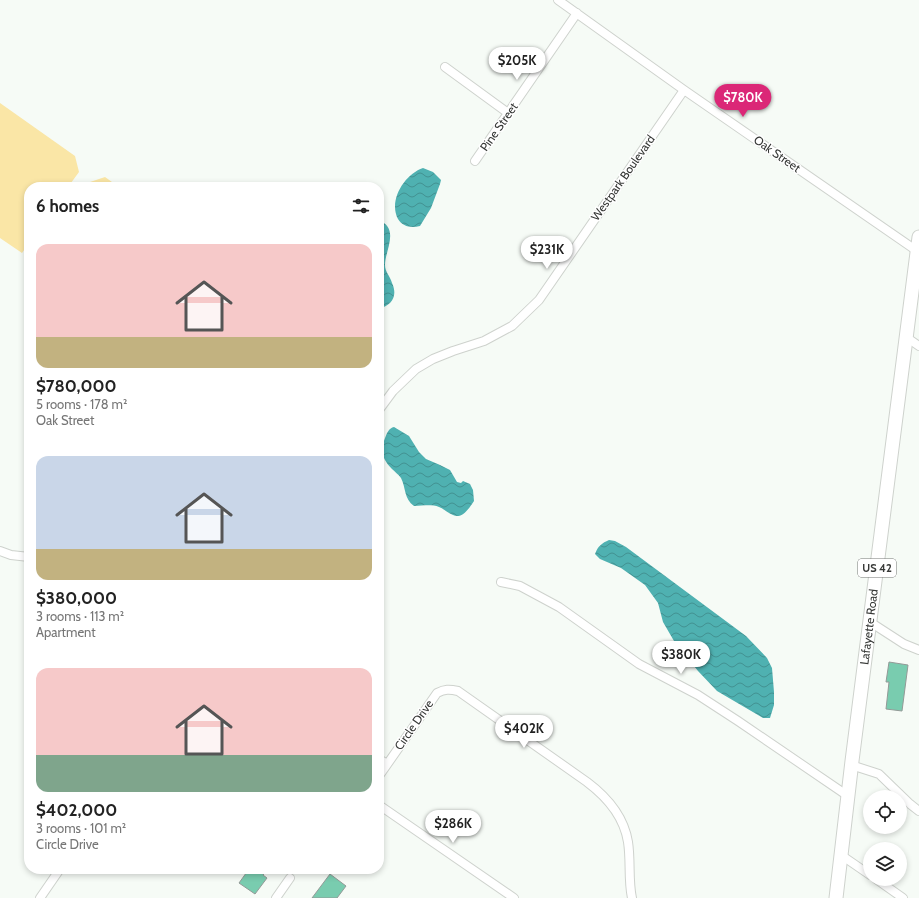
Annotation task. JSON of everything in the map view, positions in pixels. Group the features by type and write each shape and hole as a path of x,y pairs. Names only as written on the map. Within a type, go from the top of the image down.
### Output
{"main road":[{"name":"Lafayette Road","path":"836,898 919,238"}],"street":[{"name":"Oak Street","path":"558,0 684,90 917,251"},
{"name":"Pine Street","path":"475,161 577,13"},
{"path":"445,67 508,113"},
{"name":"Westpark Boulevard","path":"384,403 392,391 416,370 433,359 484,340 512,326 539,300 684,90"},
{"path":"906,336 919,346"},
{"path":"0,551 11,555 24,556"},
{"path":"501,582 520,586 559,607 638,664 698,695 738,720 848,796"},
{"path":"870,622 904,644 919,650"},
{"name":"Circle Drive","path":"384,768 437,693 451,689 458,691 587,782 599,791 609,802 624,828 628,842 632,898"},
{"path":"852,765 879,774 919,811"},
{"path":"384,808 514,898"},
{"path":"841,855 863,870"},
{"path":"40,898 57,874"},
{"path":"276,898 290,878"},
{"path":"886,886 903,898"}],"shaded area":[{"path":"0,103 75,156 79,172 72,182 24,182 24,250 22,253 0,238"},
{"path":"105,177 112,182 90,182"}],"water":[{"path":"423,168 433,172 441,180 440,184 431,208 420,226 408,226 402,224 395,212 397,196 400,189 410,176"},
{"path":"384,223 389,229 390,234 385,265 394,288 393,299 384,307"},
{"path":"394,427 409,436 419,452 426,459 450,470 457,482 461,483 463,481 470,484 473,490 474,501 463,514 456,516 441,508 430,505 414,506 408,500 401,478 384,458 385,438 389,430"},
{"path":"609,540 615,541 626,547 746,636 767,658 772,668 774,692 774,705 770,718 763,718 717,691 698,671 674,641 663,622 658,603 645,585 621,568 600,559 595,554 600,545"}],"building":[{"path":"889,662 908,665 902,711 886,709 889,682 886,682"},
{"path":"245,874 264,874 263,875 267,878 255,894 239,883"},
{"path":"330,874 346,886 337,898 312,898"}]}
